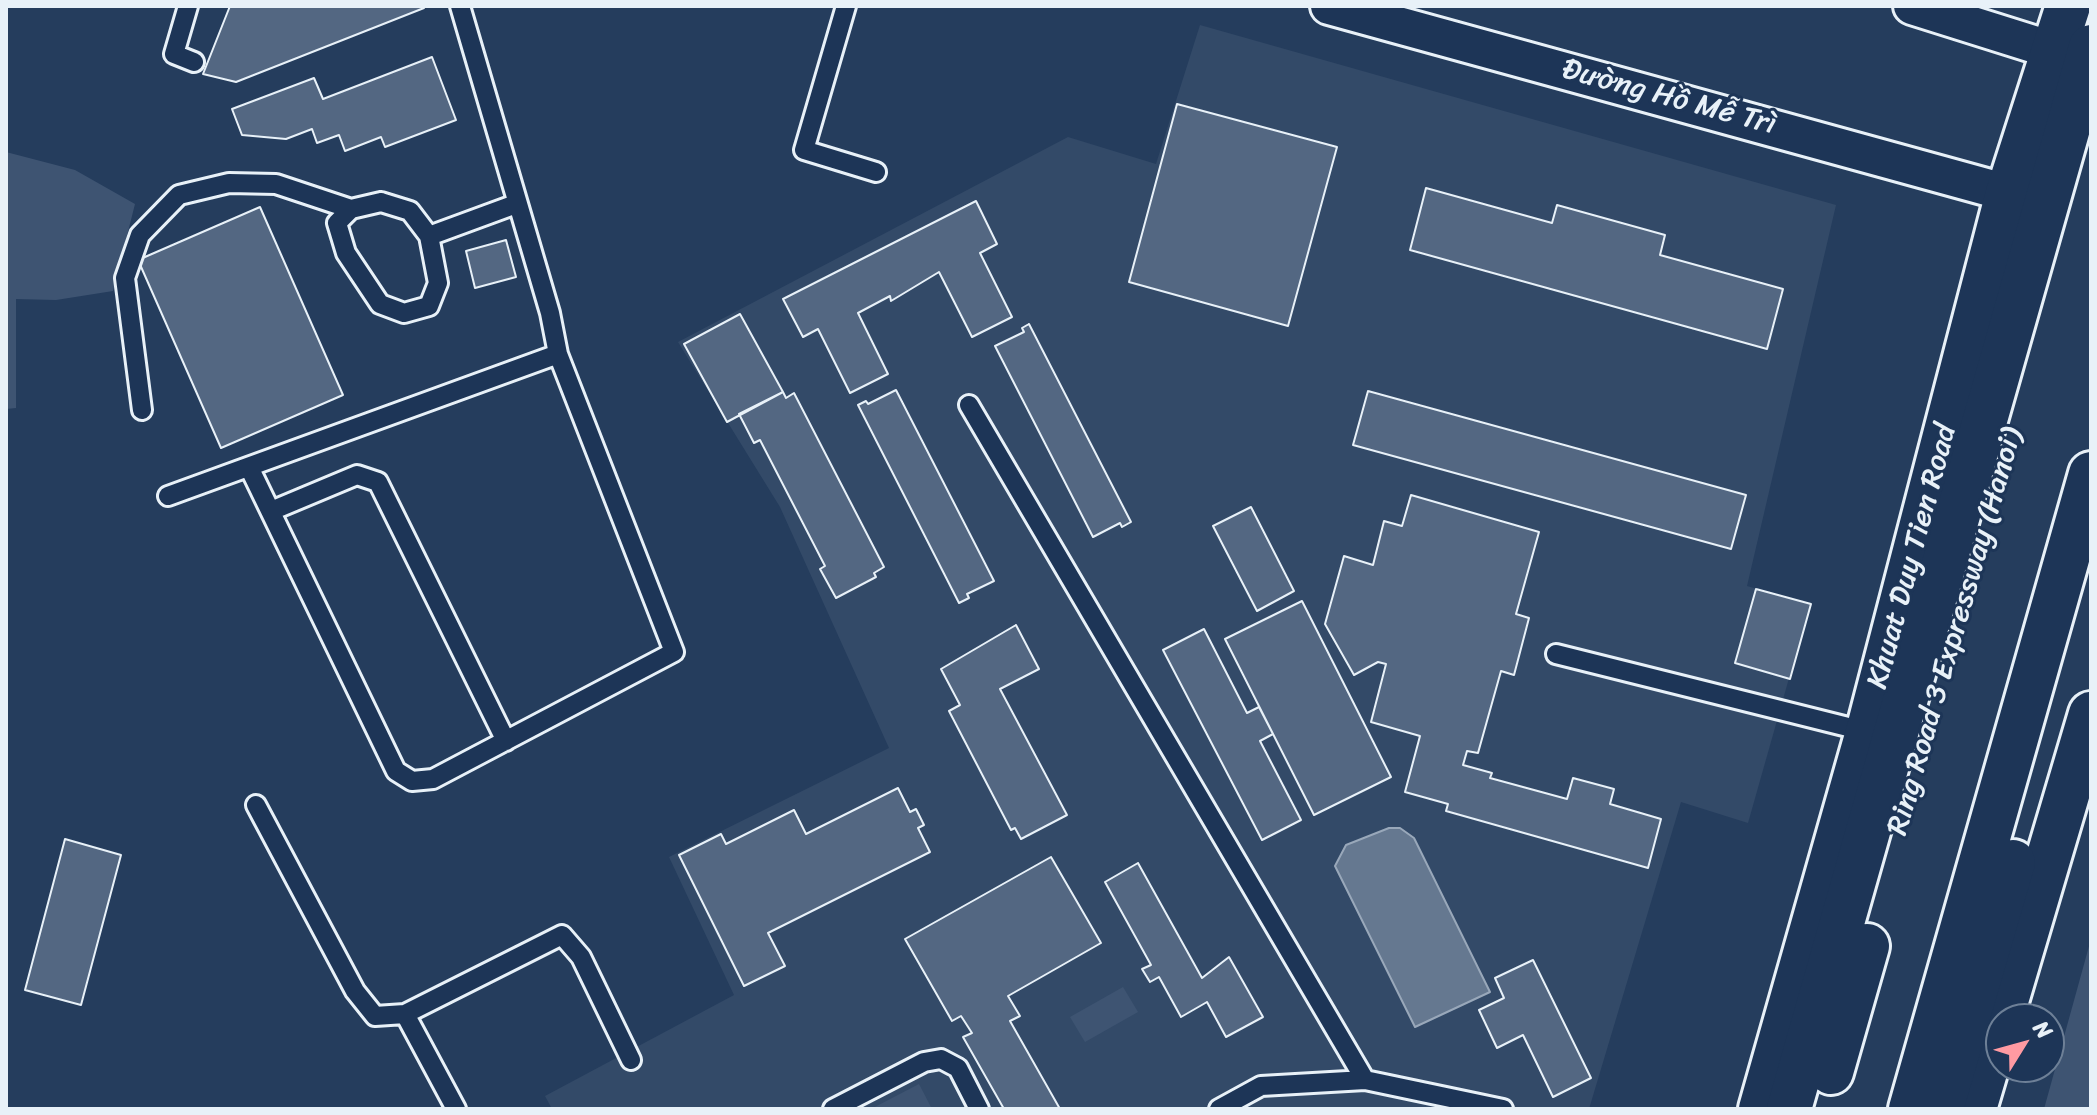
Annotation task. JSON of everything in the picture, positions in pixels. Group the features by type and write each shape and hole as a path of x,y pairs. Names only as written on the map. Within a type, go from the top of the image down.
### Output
{"main road":[{"name":"Khuat Duy Tien Road","path":"1761,1109 1868,732 2008,193 2072,48 2068,6"},
{"path":"1789,1109 1968,483 2072,48"},
{"name":"Ring Road 3 Expressway (Hanoi)","path":"1821,1109 2091,155"},
{"path":"1911,1109 2091,474"},
{"path":"1941,1109 1964,1038 2091,584"},
{"path":"1974,1109 2091,714"}],"street":[{"name":"Đường Hồ Mễ Trì","path":"1329,6 2008,193"},
{"path":"1917,7 2072,48"}],"lane":[{"path":"188,6 174,54 194,62"},
{"path":"249,467 396,771 412,781 433,779 674,652 558,354 550,313 460,6"},
{"path":"846,6 804,150 876,172"},
{"path":"142,410 125,278 140,235 179,195 229,183 276,184 351,209 381,202 410,211 429,236 438,283 429,306 404,313 380,304 346,253 337,223 351,209"},
{"path":"429,236 516,204"},
{"path":"168,496 558,354"},
{"path":"969,405 1365,1080"},
{"path":"271,511 357,475 369,476 378,482 506,741"},
{"path":"1556,654 1868,732"},
{"path":"256,805 355,991 375,1016 405,1014 562,935 581,957 631,1060"},
{"path":"405,1014 456,1109"},
{"path":"833,1109 924,1062 941,1059 958,1068 979,1109"},
{"path":"1219,1109 1261,1086 1365,1080 1503,1109"}],"shaded area":[{"path":"1200,25 1836,205 1747,586 1810,604 1748,823 1681,802 1589,1109 552,1109 545,1096 734,995 669,857 889,748 780,507 678,342 1068,137 1156,164"},
{"path":"6,152 75,170 135,204 113,291 56,300 16,299 16,408 6,409"},
{"path":"1389,828 1400,828 1414,838 1490,992 1415,1027 1335,866 1346,845"},
{"path":"2091,939 2091,1109 2044,1109 2051,1083 2065,1083 2065,1033"},
{"path":"1123,987 1138,1012 1085,1042 1070,1017"},
{"path":"919,1084 932,1109 871,1109"}],"building":[{"path":"230,6 424,8 236,82 203,74"},
{"path":"432,57 456,120 385,147 381,137 345,151 339,135 317,143 312,129 286,139 242,135 232,109 314,78 323,99"},
{"path":"1177,104 1337,147 1288,326 1129,282"},
{"path":"1426,188 1552,223 1557,205 1665,235 1660,255 1783,289 1767,349 1410,250"},
{"path":"976,201 997,244 980,253 1012,317 972,337 939,272 891,301 890,296 858,313 888,374 850,393 818,329 803,337 783,299"},
{"path":"260,207 343,395 221,448 138,260"},
{"path":"506,240 516,277 475,288 466,251"},
{"path":"740,314 783,392 727,422 684,344"},
{"path":"1029,324 1131,522 1122,527 1120,523 1093,537 995,346 1024,332 1022,328"},
{"path":"896,390 994,581 967,594 969,598 959,603 858,405 866,401 868,404"},
{"path":"1368,391 1746,495 1731,549 1353,445"},
{"path":"783,392 786,398 794,393 884,567 874,573 876,577 836,598 820,569 825,566 760,440 754,443 739,414"},
{"path":"1411,495 1539,532 1516,614 1529,618 1514,675 1501,671 1478,753 1467,751 1463,765 1492,773 1490,778 1567,799 1573,778 1614,789 1610,804 1661,819 1648,868 1446,811 1448,804 1405,792 1420,736 1371,722 1386,664 1378,662 1354,675 1325,624 1344,556 1373,565 1384,521 1402,526"},
{"path":"1251,507 1294,591 1257,611 1213,526"},
{"path":"1756,589 1811,604 1790,679 1735,663"},
{"path":"1302,601 1391,777 1314,815 1225,639"},
{"path":"1016,625 1039,669 1000,689 1067,815 1021,839 1015,828 1011,830 949,711 960,705 941,669"},
{"path":"1204,629 1247,713 1259,707 1273,734 1260,741 1301,820 1262,840 1163,650"},
{"path":"898,788 910,812 916,809 924,825 918,828 930,852 768,933 785,966 744,986 679,855 721,834 726,844 794,810 806,834"},
{"path":"65,839 121,855 81,1005 25,990"},
{"path":"1051,857 1101,943 1008,996 1020,1016 1010,1021 1060,1109 1004,1109 963,1037 972,1033 961,1016 952,1021 905,939"},
{"path":"1138,863 1202,978 1229,957 1263,1017 1226,1037 1207,1002 1181,1017 1159,977 1150,982 1142,969 1151,965 1105,882"},
{"path":"1533,960 1591,1078 1553,1097 1523,1035 1497,1048 1479,1010 1504,998 1495,978"}]}
